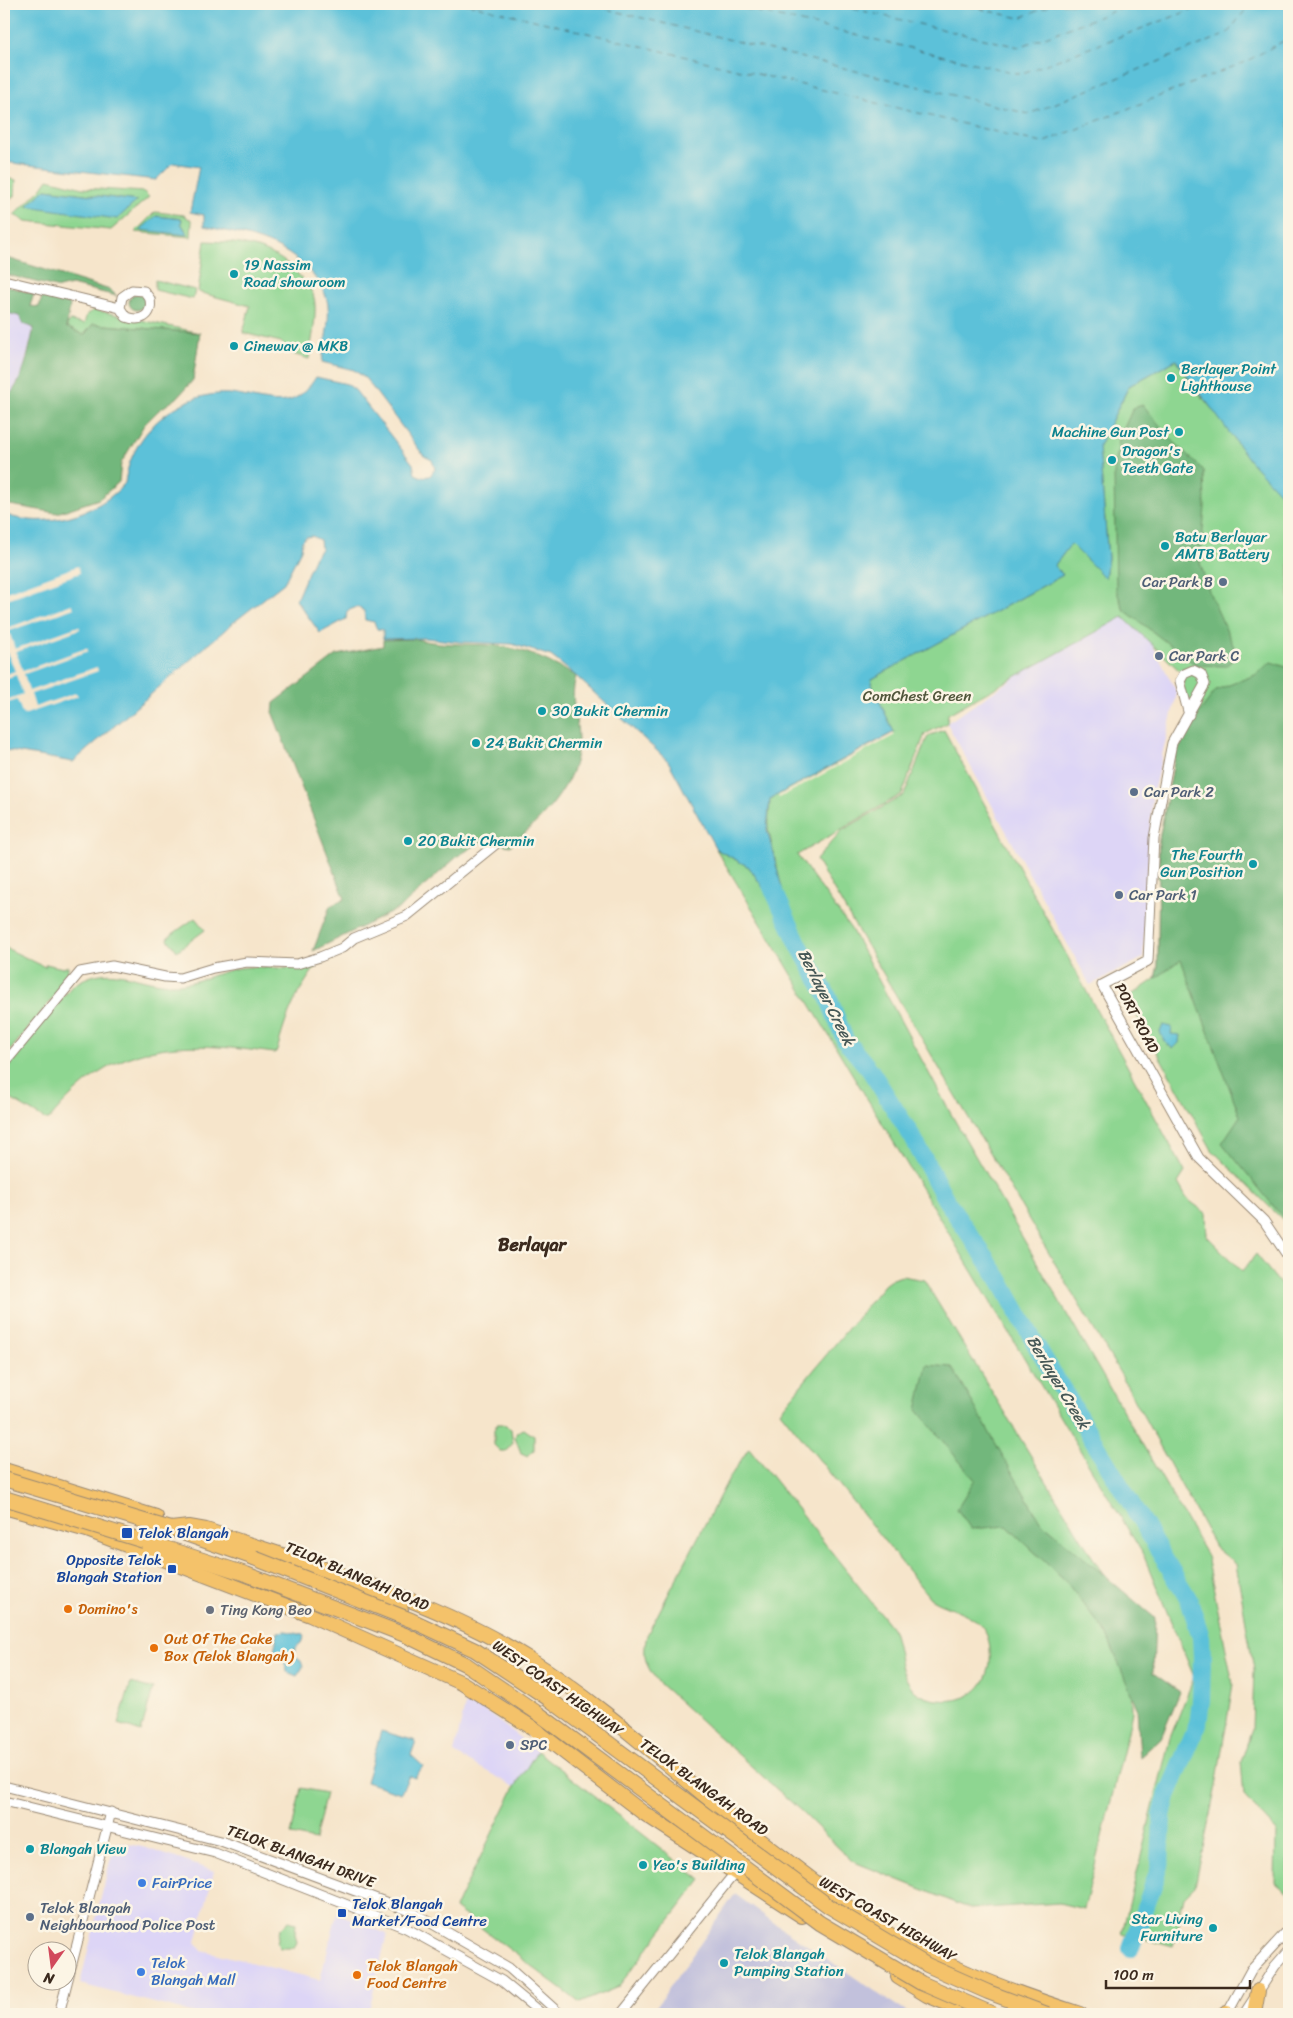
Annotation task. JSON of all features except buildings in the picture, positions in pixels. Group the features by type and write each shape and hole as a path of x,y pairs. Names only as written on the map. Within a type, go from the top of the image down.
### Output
{"main road":[{"name":"TELOK BLANGAH ROAD","path":"4,1470 212,1535 372,1596 479,1647 869,1922 935,1960 974,1977 1080,2014"},
{"name":"WEST COAST HIGHWAY","path":"4,1479 171,1529 289,1572 411,1620 475,1650 549,1699 830,1908 927,1965 988,1992 1047,2014"},
{"path":"70,1524 64,1517 62,1507 65,1498 72,1492"},
{"path":"4,1498 246,1574 404,1635 468,1666 539,1714 820,1923 921,1983 993,2014"},
{"path":"4,1507 70,1524 310,1615 462,1683 532,1728 581,1763 642,1812 734,1874 927,1995 973,2014"},
{"path":"171,1529 189,1527 206,1530 373,1587 470,1628 528,1659 596,1707 694,1787 869,1922"},
{"path":"581,1763 582,1751 599,1732"},
{"path":"951,2006 966,1998 974,1977"},
{"path":"1254,2014 1258,1991"}],"street":[{"path":"4,280 120,308"},
{"path":"1184,692 1193,695 1202,691 1205,684 1203,676 1193,670 1184,674 1181,679 1180,686 1184,692 1189,715"},
{"name":"PORT ROAD","path":"1202,691 1172,743 1154,838 1148,960 1102,985 1199,1158 1264,1221 1289,1258"},
{"path":"4,1064 80,972 112,966 165,977 180,978 213,968 248,962 297,964 320,957 342,948 354,938 407,916 496,844"},
{"name":"TELOK BLANGAH DRIVE","path":"4,1786 221,1841 412,1912 509,1968 560,2014"},
{"name":"TELOK BLANGAH DRIVE","path":"4,1801 215,1854 406,1928 502,1981 542,2014"},
{"path":"59,2014 111,1812"},
{"path":"621,2014 734,1874"},
{"path":"1226,2014 1251,1970 1289,1929"},
{"path":"1244,2014 1274,1966 1289,1950"}],"shaded area":[{"path":"4,312 19,316 34,327 23,371 13,393 4,400"},
{"path":"1130,601 1177,693 1152,796 1143,958 1090,985 947,723"},
{"path":"467,1697 537,1751 515,1787 454,1753"},
{"name":"Telok Blangah Mall","path":"119,1842 146,1848 214,1871 196,1942 202,1950 320,1980 337,1913 387,1934 368,2014 198,2014 80,1984 114,1845"},
{"path":"735,1894 777,1925 909,2014 651,2014"}],"green space":[{"path":"4,178 16,180 15,196 4,204 4,196 11,187 4,186"},
{"path":"48,179 83,188 144,192 149,197 111,230 26,221 14,215 41,189","holes":["46,189 137,201 28,206"]},
{"path":"155,212 184,215 192,221 191,237 135,232","holes":["156,216 182,219 181,223 188,235"]},
{"path":"205,241 246,245 271,253 292,268 302,279 312,292 315,301 315,317 309,359 293,354 281,342 243,333 250,306 198,292"},
{"path":"4,257 110,290 117,296 71,285 59,288 4,274"},
{"path":"155,280 195,290 193,299 155,290"},
{"path":"4,285 34,294 30,306 39,307 43,294 67,300 70,305 66,327 84,335 93,324 200,333 193,380 177,398 159,410 144,425 121,463 119,482 99,499 57,513 10,505 4,501 4,400 21,377 34,328 24,324 19,316 4,312"},
{"path":"134,294 140,294 145,299 143,308 134,310 129,305 129,299"},
{"path":"95,310 200,333 93,324 84,335 66,327 70,321 84,324 87,314"},
{"name":"ComChest Green","path":"1176,360 1194,387 1289,503 1289,1226 1212,1150 1127,998 1155,979 1158,965 1159,840 1177,746 1195,718 1184,692 1183,674 1123,617 948,714 947,723 925,734 902,794 797,855 851,929 951,1114 1207,1556 1233,1684 1216,1786 1195,1886 1184,1897 1173,1947 1122,1933 1170,1738 1194,1677 1143,1554 716,849 749,867 777,908 785,904 768,828 770,799 894,733 871,683 872,679 1063,575 1054,566 1071,544 1105,578 1108,558 1099,446 1129,386"},
{"path":"1143,405 1171,439 1204,471 1205,507 1200,563 1210,594 1238,656 1226,666 1196,665 1123,609 1116,589 1114,474 1119,439 1133,408"},
{"path":"416,639 438,643 514,649 542,659 576,676 573,693 578,740 572,772 556,800 546,812 510,846 484,840 458,856 400,908 313,951 330,906 345,899 273,714 274,703 337,655 383,646 383,640"},
{"path":"1271,662 1289,668 1289,1225 1222,1143 1240,1116 1181,960 1155,979 1158,965 1159,840 1177,746 1216,690 1255,675"},
{"path":"944,730 1185,1172 1178,1183 1187,1199 1206,1213 1207,1236 1242,1272 1256,1254 1289,1295 1285,1301 1289,1319 1289,1891 1287,1893 1275,1883 1276,1830 1244,1796 1241,1762 1252,1729 1254,1670 1236,1564 1215,1547 1121,1375 816,860 841,831 904,795 928,736"},
{"path":"195,918 205,930 177,951 167,938"},
{"path":"4,947 45,967 46,964 63,968 68,966 68,975 58,988 57,993 4,1058"},
{"path":"317,965 292,1006 277,1051 274,1053 207,1046 178,1047 150,1051 124,1059 99,1073 74,1093 49,1120 4,1095 4,1070 72,986 86,978 110,973 157,982 181,984 239,968 300,968"},
{"path":"902,1276 924,1280 1107,1581 1131,1669 1132,1712 1084,1909 1059,1903 971,1909 852,1861 801,1811 659,1683 646,1660 647,1635 728,1480 749,1448 892,1628 902,1667 908,1682 915,1691 931,1699 960,1699 970,1695 984,1682 990,1662 990,1650 985,1630 970,1616 930,1598 780,1411 884,1285 892,1279"},
{"path":"927,1365 952,1367 1040,1521 1155,1618 1153,1673 1180,1692 1161,1738 1140,1757 1137,1708 1106,1633 1067,1583 1007,1526 971,1529 957,1509 975,1480 917,1410"},
{"path":"497,1424 502,1424 511,1429 513,1443 506,1451 500,1451 494,1445 494,1430"},
{"path":"524,1429 534,1436 534,1450 528,1456 521,1453 515,1437 517,1432"},
{"path":"131,1683 153,1689 141,1732 118,1724"},
{"path":"537,1751 701,1880 618,1987 580,2003 455,1908 515,1787"},
{"path":"301,1788 326,1793 315,1840 291,1835"},
{"path":"289,1921 296,1923 295,1933 297,1942 294,1948 280,1948 277,1943 280,1929"}],"water":[{"path":"4,4 1289,4 1289,503 1250,461 1176,360 1129,386 1099,446 1108,558 1105,578 1071,544 1054,566 1063,575 872,679 871,683 894,732 770,799 767,829 786,904 777,908 749,867 716,849 668,761 576,676 551,656 512,644 460,642 426,638 383,639 383,630 377,629 374,622 365,620 364,611 357,607 347,611 346,619 320,633 296,600 315,556 321,549 320,540 312,536 306,537 302,541 301,550 284,583 234,622 73,762 4,750 4,514 19,519 52,520 85,511 100,504 125,483 129,465 137,447 147,432 176,407 193,399 212,395 231,394 266,401 287,401 296,398 304,392 316,377 347,384 355,390 413,464 415,474 422,477 430,476 435,469 432,460 424,456 366,379 354,370 322,362 328,326 328,305 324,292 313,275 301,263 276,247 263,241 204,226 204,215 190,212 199,167 173,163 156,180 4,162"},
{"path":"46,189 137,201 117,219 27,206"},
{"path":"156,216 182,219 181,223 188,235 140,230"},
{"path":"1163,1025 1172,1027 1171,1034 1180,1035 1179,1043 1173,1049 1164,1041 1160,1032"},
{"path":"286,1631 304,1635 303,1641 295,1648 294,1656 301,1661 303,1667 297,1676 287,1672 285,1663 273,1655 278,1632"},
{"path":"381,1731 416,1741 411,1755 423,1766 415,1778 409,1776 401,1793 366,1782"}],"pier":[{"path":"78,566 80,573 4,600 4,593"},
{"path":"72,604 74,608 9,631 15,649 79,626 80,629 16,652 23,671 87,648 88,651 24,674 29,691 97,667 98,671 31,694 35,707 76,693 78,696 23,715 17,700 4,704 4,701 23,694 16,675 4,679 4,675 15,671 8,653 4,654 4,650 7,649 4,640 4,617 8,628"},
{"path":"894,733 895,735 779,798 778,796"}],"waterway":[{"name":"Berlayer Creek","path":"771,885 799,945 828,997 845,1040 870,1070 913,1138 946,1200 999,1278 1037,1347 1189,1600 1201,1637 1201,1700 1198,1724 1167,1796 1162,1816 1160,1866 1131,1948"}],"ferry route":[{"path":"468,4 1042,143 1245,62 1289,38"},
{"path":"586,4 1029,114 1227,34 1250,4"},
{"path":"725,4 1020,74 1207,4"},
{"path":"832,4 1019,47 1132,4"},
{"path":"958,4 1020,18 1054,4"}],"place":[{"name":"19 Nassim Road showroom","path":"234,274"},
{"name":"Cinewav @ MKB","path":"234,346"},
{"name":"Berlayer Point Lighthouse","path":"1171,378"},
{"name":"Machine Gun Post","path":"1179,432"},
{"name":"Dragon's Teeth Gate","path":"1112,460"},
{"name":"Batu Berlayar AMTB Battery","path":"1165,546"},
{"name":"Car Park B","path":"1223,582"},
{"name":"Car Park C","path":"1159,656"},
{"name":"30 Bukit Chermin","path":"542,711"},
{"name":"24 Bukit Chermin","path":"476,743"},
{"name":"Car Park 2","path":"1134,792"},
{"name":"20 Bukit Chermin","path":"408,841"},
{"name":"The Fourth Gun Position","path":"1253,864"},
{"name":"Car Park 1","path":"1119,895"},
{"name":"Telok Blangah","path":"127,1533"},
{"name":"Opposite Telok Blangah Station","path":"172,1569"},
{"name":"Domino's","path":"68,1609"},
{"name":"Ting Kong Beo","path":"210,1610"},
{"name":"Out Of The Cake Box (Telok Blangah)","path":"154,1648"},
{"name":"SPC","path":"510,1745"},
{"name":"Blangah View","path":"30,1849"},
{"name":"Yeo's Building","path":"643,1865"},
{"name":"FairPrice","path":"142,1883"},
{"name":"Telok Blangah Market/Food Centre","path":"342,1913"},
{"name":"Telok Blangah Neighbourhood Police Post","path":"30,1917"},
{"name":"Star Living Furniture","path":"1213,1928"},
{"name":"Telok Blangah Pumping Station","path":"724,1963"},
{"name":"Telok Blangah Mall","path":"141,1972"},
{"name":"Telok Blangah Food Centre","path":"357,1975"}],"district":[{"name":"Berlayar","path":"532,1245"}]}
